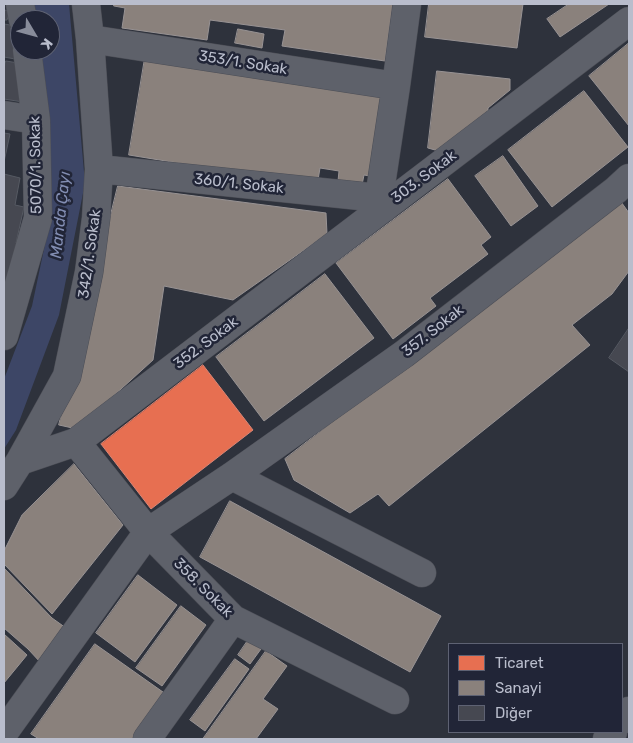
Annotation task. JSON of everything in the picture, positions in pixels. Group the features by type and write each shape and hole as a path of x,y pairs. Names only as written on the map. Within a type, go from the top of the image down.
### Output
{"street":[{"name":"342/1. Sokak","path":"4,486 67,376 89,272 96,218 99,169 86,4"},
{"name":"303. Sokak","path":"381,203 407,4"},
{"name":"303. Sokak","path":"381,203 629,21"},
{"name":"353/1. Sokak","path":"90,39 396,86"},
{"name":"5070/1. Sokak","path":"4,336 38,218 36,120 28,60"},
{"path":"4,115 36,120"},
{"name":"360/1. Sokak","path":"99,169 381,203"},
{"name":"357. Sokak","path":"148,532 232,476 404,354 629,178"},
{"name":"352. Sokak","path":"20,461 76,442 381,203"},
{"name":"358. Sokak","path":"76,442 148,532 233,619 394,700"},
{"path":"232,476 422,573"},
{"path":"8,733 148,532"},
{"path":"147,739 233,619"}],"water":[{"name":"Manda Çayı","path":"30,4 69,4 85,183 59,315 16,430 4,449 4,379 32,306 48,230 35,60 60,60 60,10 30,10"}],"building: Ticaret":[{"path":"203,365 253,430 151,509 101,444"}],"building: Sanayi":[{"path":"114,4 393,4 385,61 282,46 285,30 210,20 207,40 122,28 125,8 114,6"},
{"path":"429,4 523,4 517,48 425,37"},
{"path":"569,4 609,4 560,37 547,19"},
{"path":"238,29 264,34 262,48 235,43"},
{"path":"629,43 629,126 589,76"},
{"path":"145,58 383,96 370,176 364,175 362,185 338,181 339,171 320,168 317,186 129,155"},
{"path":"437,71 510,79 510,90 488,108 488,116 442,152 428,148"},
{"path":"584,91 628,147 552,207 508,150"},
{"path":"503,156 538,206 511,226 475,176"},
{"path":"448,179 491,237 481,245 488,254 430,298 436,306 393,339 336,263"},
{"path":"118,186 326,213 327,234 233,300 164,286 153,360 77,429 59,425"},
{"path":"619,199 629,213 629,271 612,294 572,325 590,345 389,506 378,494 350,513 294,480 285,459"},
{"path":"325,274 374,338 264,421 216,357"},
{"path":"74,464 123,525 52,614 4,564 4,551 22,515"},
{"path":"230,501 441,616 410,672 200,557"},
{"path":"4,568 52,618 66,628 41,663 4,628"},
{"path":"138,575 177,605 135,662 96,633"},
{"path":"181,606 206,625 162,686 136,668"},
{"path":"4,634 27,655 4,683"},
{"path":"249,639 261,649 250,664 238,655"},
{"path":"95,644 170,697 139,739 39,739 31,734"},
{"path":"266,651 287,666 263,699 278,709 256,739 203,739"},
{"path":"235,659 249,669 205,731 190,720"}],"building: Diğer":[{"path":"4,10 10,11 7,20 4,20"},
{"path":"4,24 10,25 10,58 4,57"},
{"path":"6,61 18,63 23,102 4,99 4,69"},
{"path":"4,133 10,134 4,162"},
{"path":"4,174 20,178 15,205 24,207 16,243 23,245 4,325"},
{"path":"629,328 629,372 609,358"}]}
